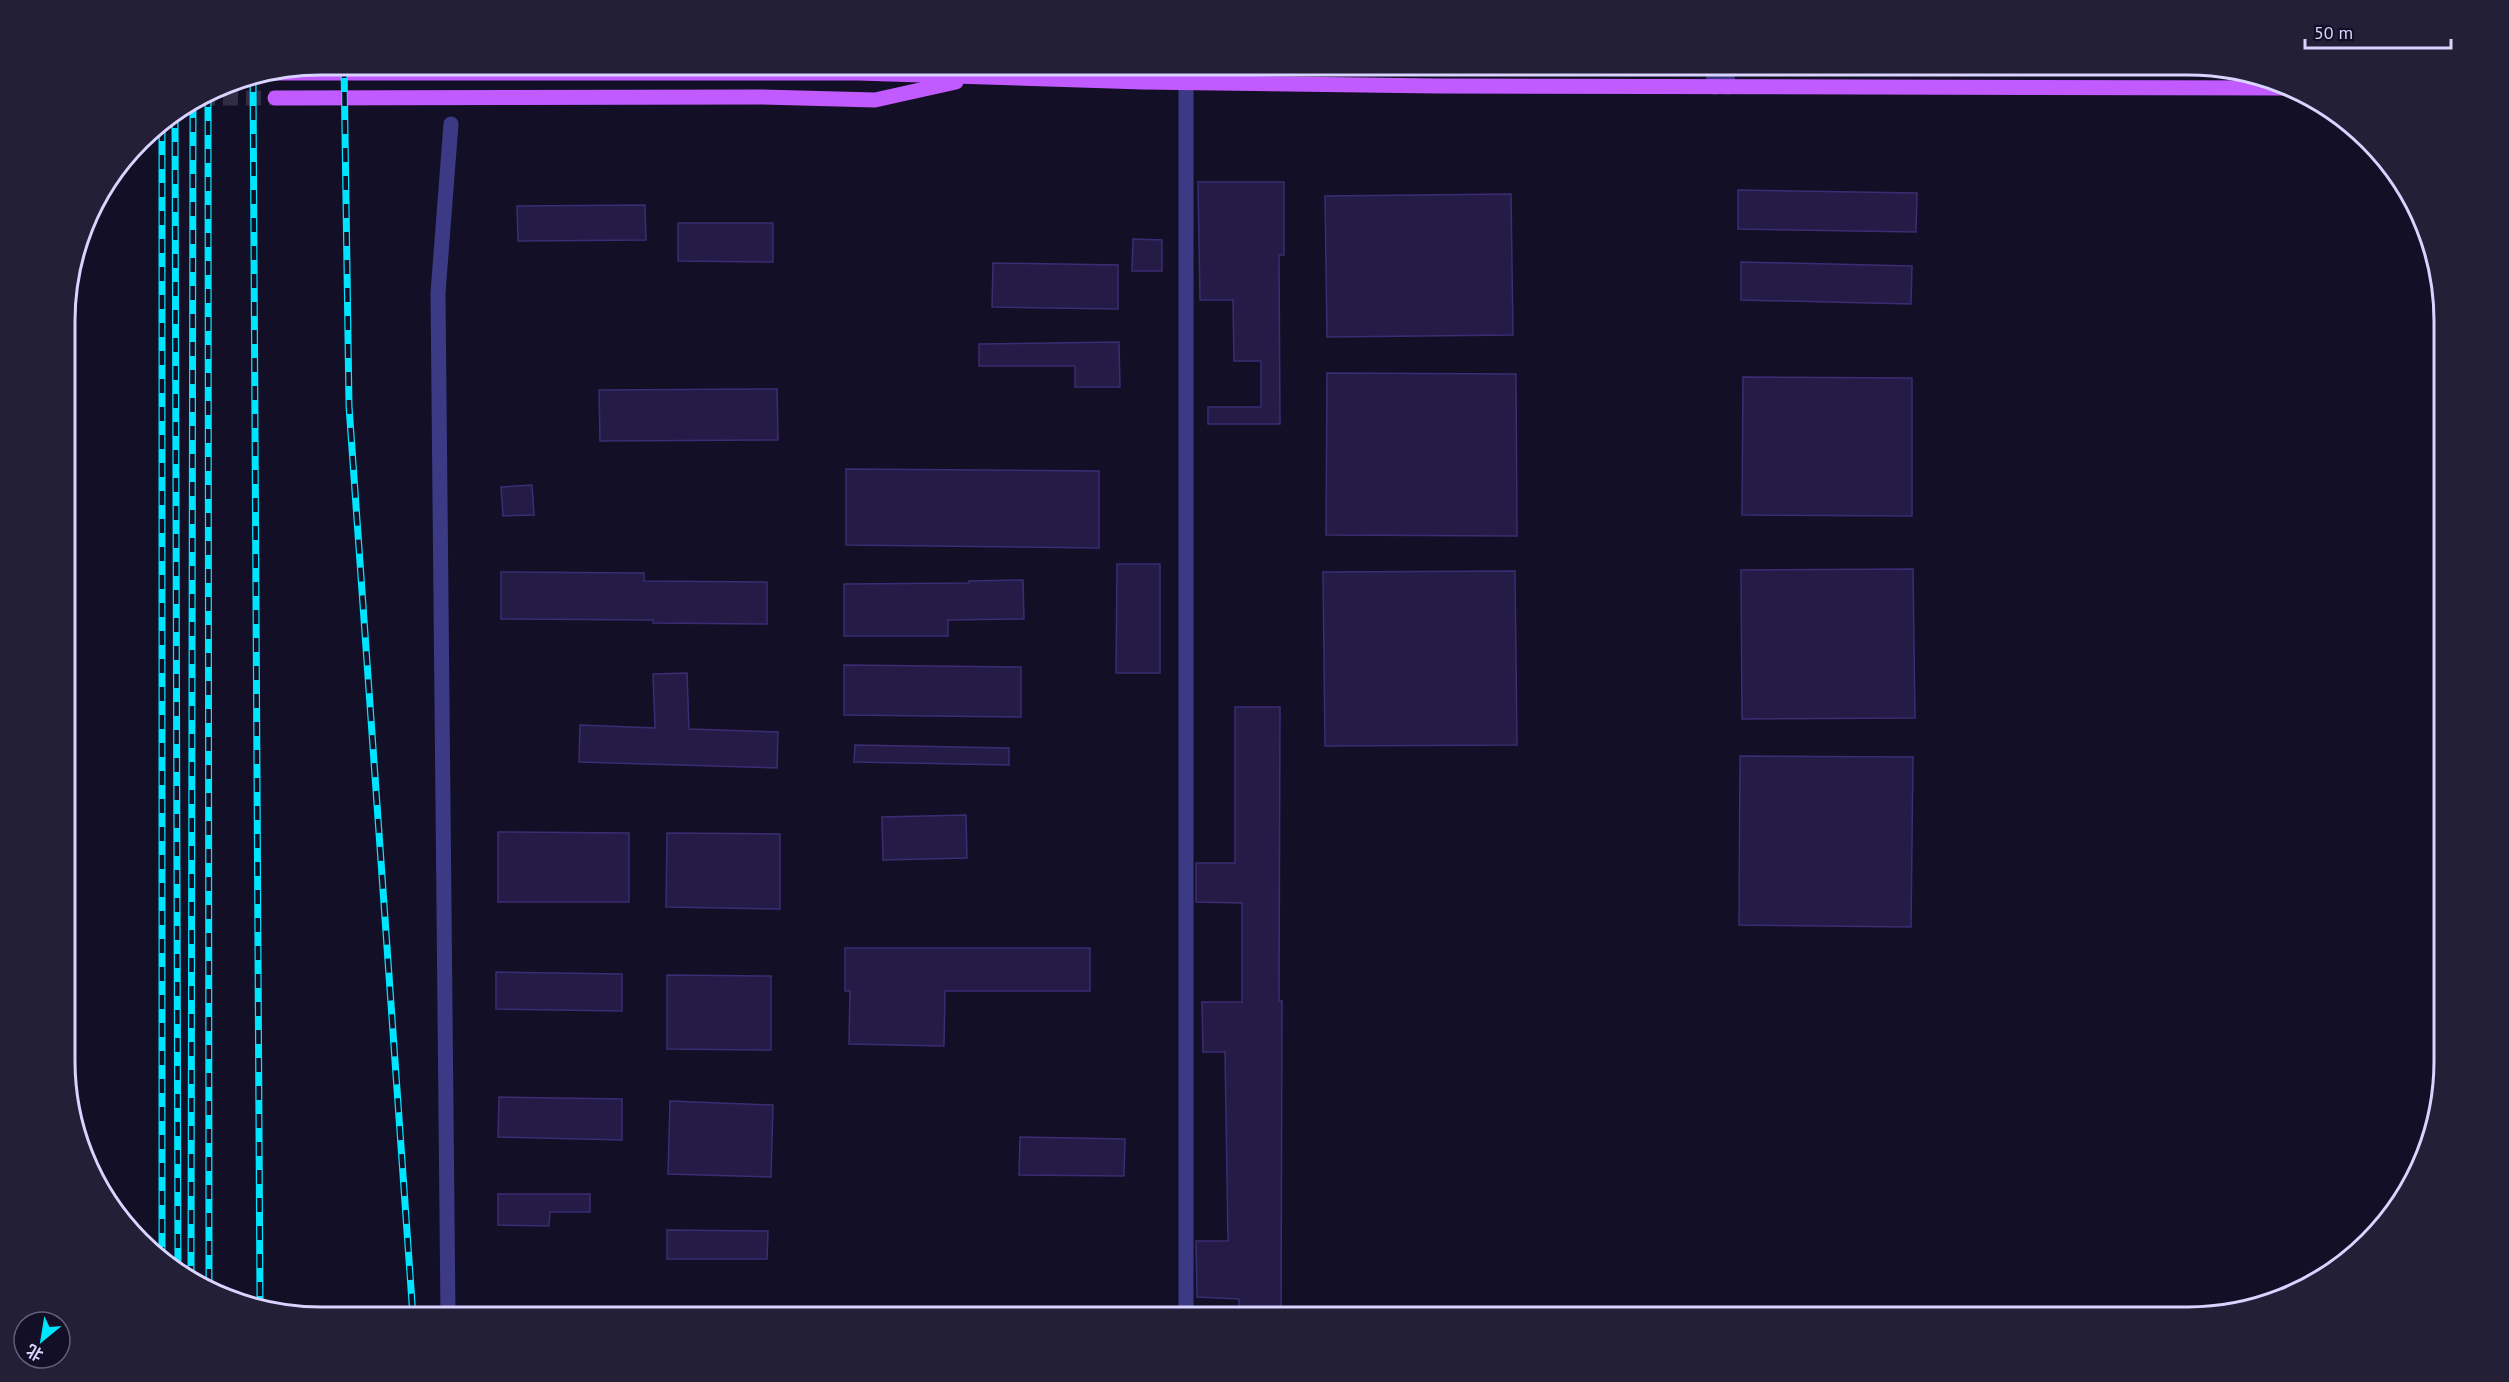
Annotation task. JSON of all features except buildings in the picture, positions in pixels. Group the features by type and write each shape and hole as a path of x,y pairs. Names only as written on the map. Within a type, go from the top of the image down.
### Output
{"main road":[{"path":"917,75 1186,82 1721,87 2267,88"},
{"path":"275,98 875,100 976,77"}],"street":[{"path":"1186,75 1186,1307"},
{"path":"1716,75 1721,87"},
{"path":"1721,87 1724,75"},
{"path":"448,1307 438,293 451,124"}],"tunnel":[{"path":"217,98 275,98"}],"railway":[{"path":"344,75 349,406 412,1307"},
{"path":"253,85 260,1299"},
{"path":"208,102 209,1280"},
{"path":"191,1269 193,111"},
{"path":"175,123 178,1260"},
{"path":"162,134 162,1248"}]}
